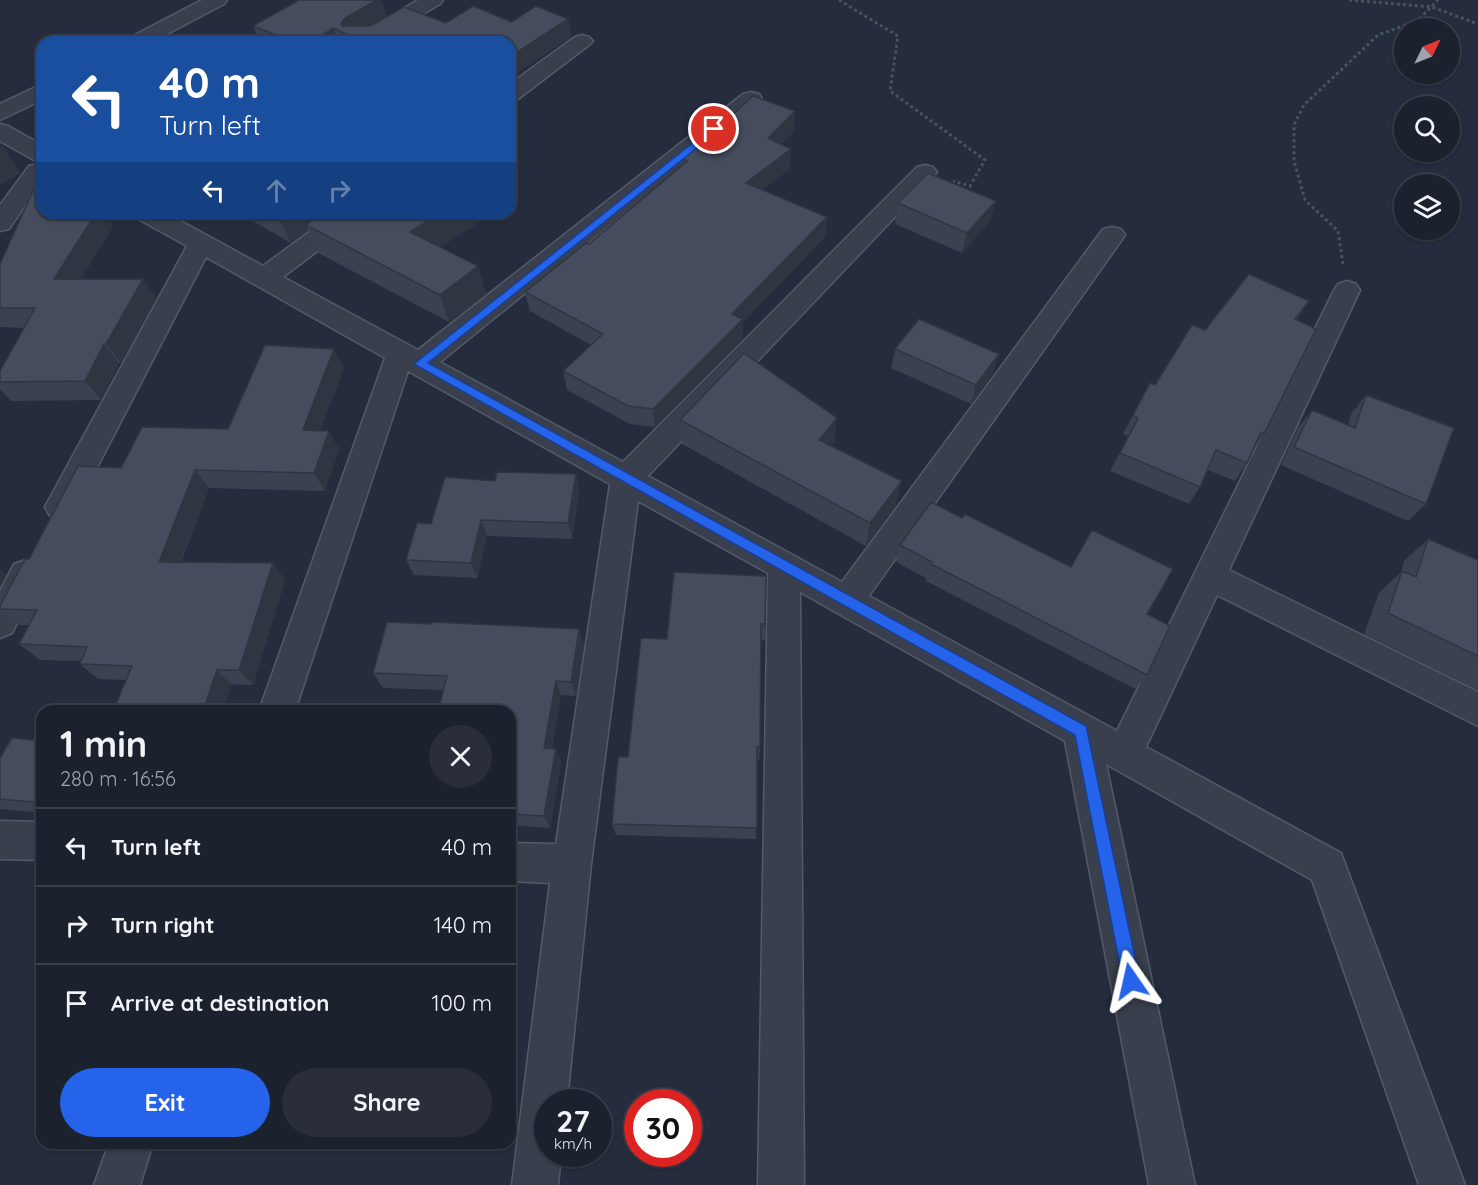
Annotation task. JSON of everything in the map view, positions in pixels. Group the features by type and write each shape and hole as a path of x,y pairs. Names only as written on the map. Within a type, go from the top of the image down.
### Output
{"street":[{"path":"148,36 217,0"},
{"path":"370,36 433,0"},
{"path":"516,90 582,41"},
{"path":"0,112 36,94"},
{"path":"279,705 410,359 751,99"},
{"path":"0,131 36,162"},
{"path":"0,192 36,168"},
{"path":"0,223 36,171"},
{"path":"535,1185 572,864 626,479 926,172"},
{"path":"158,219 1327,867 1442,1185"},
{"path":"264,278 343,219"},
{"path":"846,601 1112,235"},
{"path":"0,623 201,243"},
{"path":"1124,755 1347,290"},
{"path":"781,1185 784,565"},
{"path":"1210,576 1478,710"},
{"path":"1081,731 1172,1185"},
{"path":"0,840 36,842"},
{"path":"516,861 572,864"},
{"path":"117,1185 129,1149"}],"path":[{"path":"839,0 898,36 890,91 985,160 970,186 926,172"},
{"path":"1349,0 1432,7 1478,24"},
{"path":"1347,290 1338,231 1305,200 1294,161 1294,125 1304,105 1378,35 1417,21 1438,0"}],"building":[{"path":"299,0 377,0 345,18 341,24 343,26 370,26 404,7 446,23 473,6 512,22 536,6 568,19 516,53 516,36 351,36 333,28 321,36 279,36 253,26"},
{"path":"753,96 795,111 768,138 791,149 746,183 827,217 732,314 743,319 653,409 628,406 563,371 603,334 525,292 586,243 589,244 687,161 680,157 708,134 710,135"},
{"path":"928,173 996,201 967,233 898,203"},
{"path":"36,184 36,219 92,219 54,279 143,279 85,381 0,382 0,371 35,308 0,308 0,264"},
{"path":"314,219 431,219 410,232 478,266 440,295 306,225"},
{"path":"1249,274 1309,301 1295,319 1316,329 1264,434 1261,432 1247,463 1216,450 1200,487 1120,453 1138,418 1133,415 1150,383 1155,385 1192,325 1205,330"},
{"path":"919,319 999,354 976,385 895,349"},
{"path":"265,345 334,349 303,430 329,431 314,473 195,470 159,562 273,563 239,670 217,670 205,705 116,705 132,666 80,664 87,647 19,644 37,610 0,609 0,606 25,559 29,559 78,466 121,468 142,427 228,429"},
{"path":"744,353 837,418 819,440 902,481 870,523 680,420"},
{"path":"1366,395 1454,428 1426,504 1294,447 1312,410 1355,428"},
{"path":"497,472 576,474 568,523 481,520 471,563 406,560 417,523 431,524 445,477 495,481"},
{"path":"931,502 962,518 965,514 1071,567 1092,530 1173,569 1147,614 1170,626 1147,675 931,564 932,562 900,545"},
{"path":"1428,539 1478,560 1478,656 1388,613 1402,571 1416,577"},
{"path":"674,572 766,576 765,624 761,624 757,828 612,824 618,757 628,757 641,638 667,639"},
{"path":"387,622 579,629 571,682 556,681 544,748 556,749 544,816 516,814 516,705 440,705 447,676 373,673"},
{"path":"12,738 36,740 36,802 0,799 0,758"}],"route":[{"path":"714,129 419,364 1081,731 1131,981"}]}
